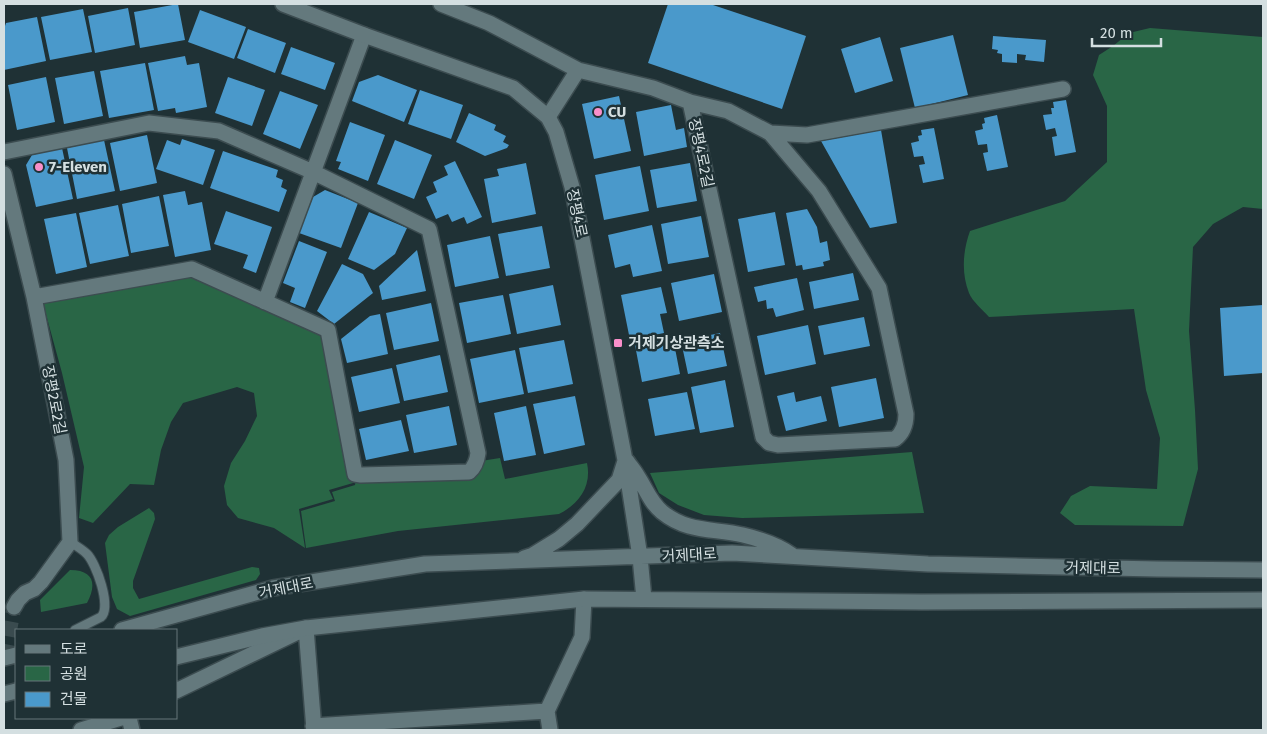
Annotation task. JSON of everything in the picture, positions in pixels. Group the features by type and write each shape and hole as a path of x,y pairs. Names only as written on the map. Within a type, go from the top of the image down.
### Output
{"street":[{"name":"장평4로","path":"283,4 513,88 548,117 556,132 572,187 625,460 640,557 644,599"},
{"name":"장평4로2길","path":"441,4 489,23 578,70 653,88 690,102 763,437 768,442 778,445 895,439 900,436 906,422 879,288 819,191 770,133"},
{"path":"265,302 364,35"},
{"path":"548,117 578,70"},
{"path":"690,102 728,111 770,133 807,135 1063,89"},
{"path":"4,152 148,123 219,131 313,172 429,229 478,453 477,460 469,472 355,474 328,330 192,269 34,297"},
{"name":"장평2로2길","path":"4,174 34,297 66,460 70,542"},
{"path":"625,460 639,477 653,503 671,518 693,528 743,535 780,546 794,556"},
{"path":"510,561 533,555 559,539 577,524 619,480 625,460"},
{"path":"14,608 18,600 25,593 34,589 41,582 70,542"},
{"name":"거제대로","path":"126,629 273,588 425,564 732,553 928,564 1263,570"},
{"path":"550,730 548,711 582,637 584,599"},
{"path":"178,657 262,636 306,628 584,599 922,602 1263,600"},
{"path":"178,690 306,628"},
{"path":"306,628 313,728 548,711"},
{"path":"81,730 118,719"}],"lane":[{"path":"70,542 88,554 99,574 106,607 105,614 77,629"}],"green space":[{"path":"1150,28 1263,37 1263,209 1243,207 1213,224 1193,247 1189,331 1198,469 1183,526 1075,525 1060,513 1071,496 1090,486 1157,489 1160,438 1146,390 1134,309 989,317 970,296 965,278 964,254 970,231 1065,201 1107,162 1107,106 1093,75 1099,55 1129,33"},
{"path":"192,269 328,330 354,473 353,483 329,490 333,499 299,509 305,548 274,528 238,518 227,505 224,486 231,463 245,441 257,416 254,393 237,387 183,403 171,422 161,450 154,485 130,484 93,523 79,518 84,467 62,373 41,296"},
{"path":"912,452 924,513 742,518 704,515 678,505 659,493 650,473"},
{"path":"500,458 505,479 587,463 588,479 586,487 573,505 559,514 398,531 306,548 301,511 335,501 332,492 355,485 356,478 470,474 481,461"},
{"path":"149,508 154,513 155,519 133,581 133,588 139,599 252,567 259,568 260,574 256,580 130,616 117,609 112,597 105,543 109,535 118,527"},
{"path":"70,570 84,572 89,575 92,590 87,603 41,612 40,600"}],"building":[{"path":"178,4 185,40 140,48 134,12"},
{"path":"668,4 710,4 806,36 782,109 648,63"},
{"path":"128,8 135,45 95,53 88,16"},
{"path":"83,9 92,52 50,60 41,17"},
{"path":"200,10 246,27 234,59 188,42"},
{"path":"37,17 46,61 4,70 4,29 6,23"},
{"path":"248,29 286,43 275,73 237,58"},
{"path":"953,35 968,95 915,108 900,48"},
{"path":"993,36 1046,40 1044,62 1025,60 1026,55 1017,54 1017,63 1002,62 1002,54 997,53 998,50 992,49"},
{"path":"880,37 893,81 855,93 841,49"},
{"path":"291,47 335,63 325,90 281,74"},
{"path":"185,56 187,65 199,63 207,107 176,113 175,108 158,111 148,63"},
{"path":"145,63 154,110 109,118 100,71"},
{"path":"94,71 103,116 64,124 55,78"},
{"path":"378,75 417,90 404,122 352,101 359,82"},
{"path":"46,77 55,122 17,130 8,85"},
{"path":"228,77 265,90 252,126 215,113"},
{"path":"420,90 463,105 451,139 408,124"},
{"path":"280,91 318,105 300,149 263,134"},
{"path":"619,96 631,151 594,159 582,104"},
{"path":"1066,100 1076,152 1055,156 1052,137 1057,136 1055,128 1046,130 1043,115 1052,114 1053,102"},
{"path":"671,105 676,130 684,128 687,147 644,156 636,112"},
{"path":"469,113 496,125 494,130 506,136 503,142 509,145 507,148 485,156 456,142"},
{"path":"997,115 1008,167 987,171 983,153 988,152 987,144 978,145 975,131 983,129 984,118"},
{"path":"350,122 385,135 368,181 338,169 341,162 336,161"},
{"path":"934,128 944,179 923,183 919,165 925,164 923,156 914,157 911,143 919,141 918,136 922,135 921,130"},
{"path":"881,130 897,223 870,228 821,141"},
{"path":"147,135 157,183 120,191 110,143"},
{"path":"182,139 215,150 203,185 156,169 167,140 180,145"},
{"path":"104,140 115,191 77,199 67,148"},
{"path":"395,140 432,155 414,199 377,184"},
{"path":"62,148 73,199 36,207 26,165 32,155"},
{"path":"223,151 278,170 276,177 283,180 281,187 287,190 279,212 210,188"},
{"path":"455,161 482,217 467,224 464,217 452,222 448,214 436,219 426,197 437,192 433,182 448,175 444,166"},
{"path":"526,163 536,214 492,223 484,179 499,176 497,169"},
{"path":"690,163 697,201 657,208 650,170"},
{"path":"640,166 649,211 604,220 595,175"},
{"path":"325,190 358,203 341,248 299,233 313,197"},
{"path":"185,191 188,205 202,202 211,250 175,257 163,195"},
{"path":"159,196 169,246 131,253 122,204"},
{"path":"118,205 129,256 90,264 79,213"},
{"path":"807,209 817,227 820,243 827,241 830,260 823,262 824,266 803,270 802,265 796,266 786,213"},
{"path":"226,211 272,227 256,273 243,268 248,255 214,244"},
{"path":"369,212 407,228 395,254 374,270 348,259"},
{"path":"775,212 785,265 748,272 738,219"},
{"path":"76,213 87,267 56,274 44,219"},
{"path":"701,216 709,257 668,264 661,224"},
{"path":"652,225 662,271 633,277 630,264 615,268 608,235"},
{"path":"542,226 550,268 506,276 498,234"},
{"path":"490,236 499,278 455,287 447,245"},
{"path":"299,241 327,252 305,308 290,302 295,288 283,283"},
{"path":"417,250 426,291 382,300 379,286"},
{"path":"342,264 363,274 373,293 334,324 317,311"},
{"path":"853,273 859,300 814,309 809,282"},
{"path":"714,274 722,312 679,321 671,283"},
{"path":"797,278 804,310 776,317 773,308 767,309 766,300 758,302 754,287"},
{"path":"553,285 561,325 517,334 509,294"},
{"path":"661,287 667,313 660,314 664,333 630,340 621,295"},
{"path":"503,295 511,334 467,343 459,303"},
{"path":"431,303 439,341 394,350 386,313"},
{"path":"1263,305 1263,373 1224,376 1220,308"},
{"path":"380,314 388,354 347,363 341,339 370,316"},
{"path":"864,317 870,346 824,355 818,326"},
{"path":"808,325 816,364 765,375 757,336"},
{"path":"720,333 727,366 688,374 681,341"},
{"path":"673,338 680,374 642,382 635,345"},
{"path":"564,340 573,384 528,393 519,348"},
{"path":"515,350 524,394 479,403 470,359"},
{"path":"440,355 448,392 404,401 396,365"},
{"path":"392,368 400,403 359,412 351,377"},
{"path":"876,378 884,418 839,427 831,387"},
{"path":"725,380 734,427 700,433 691,387"},
{"path":"687,392 695,429 655,436 648,399"},
{"path":"794,392 796,402 821,396 827,421 786,431 777,396"},
{"path":"575,396 585,445 544,454 533,404"},
{"path":"449,406 457,445 414,453 406,415"},
{"path":"526,406 536,455 504,461 494,413"},
{"path":"401,420 409,451 366,460 359,429"}],"tunnel":[{"path":"4,659 14,607"}],"place":[{"name":"CU","path":"598,112"},
{"name":"7-Eleven","path":"39,167"},
{"name":"거제기상관측소","path":"618,343"}]}
